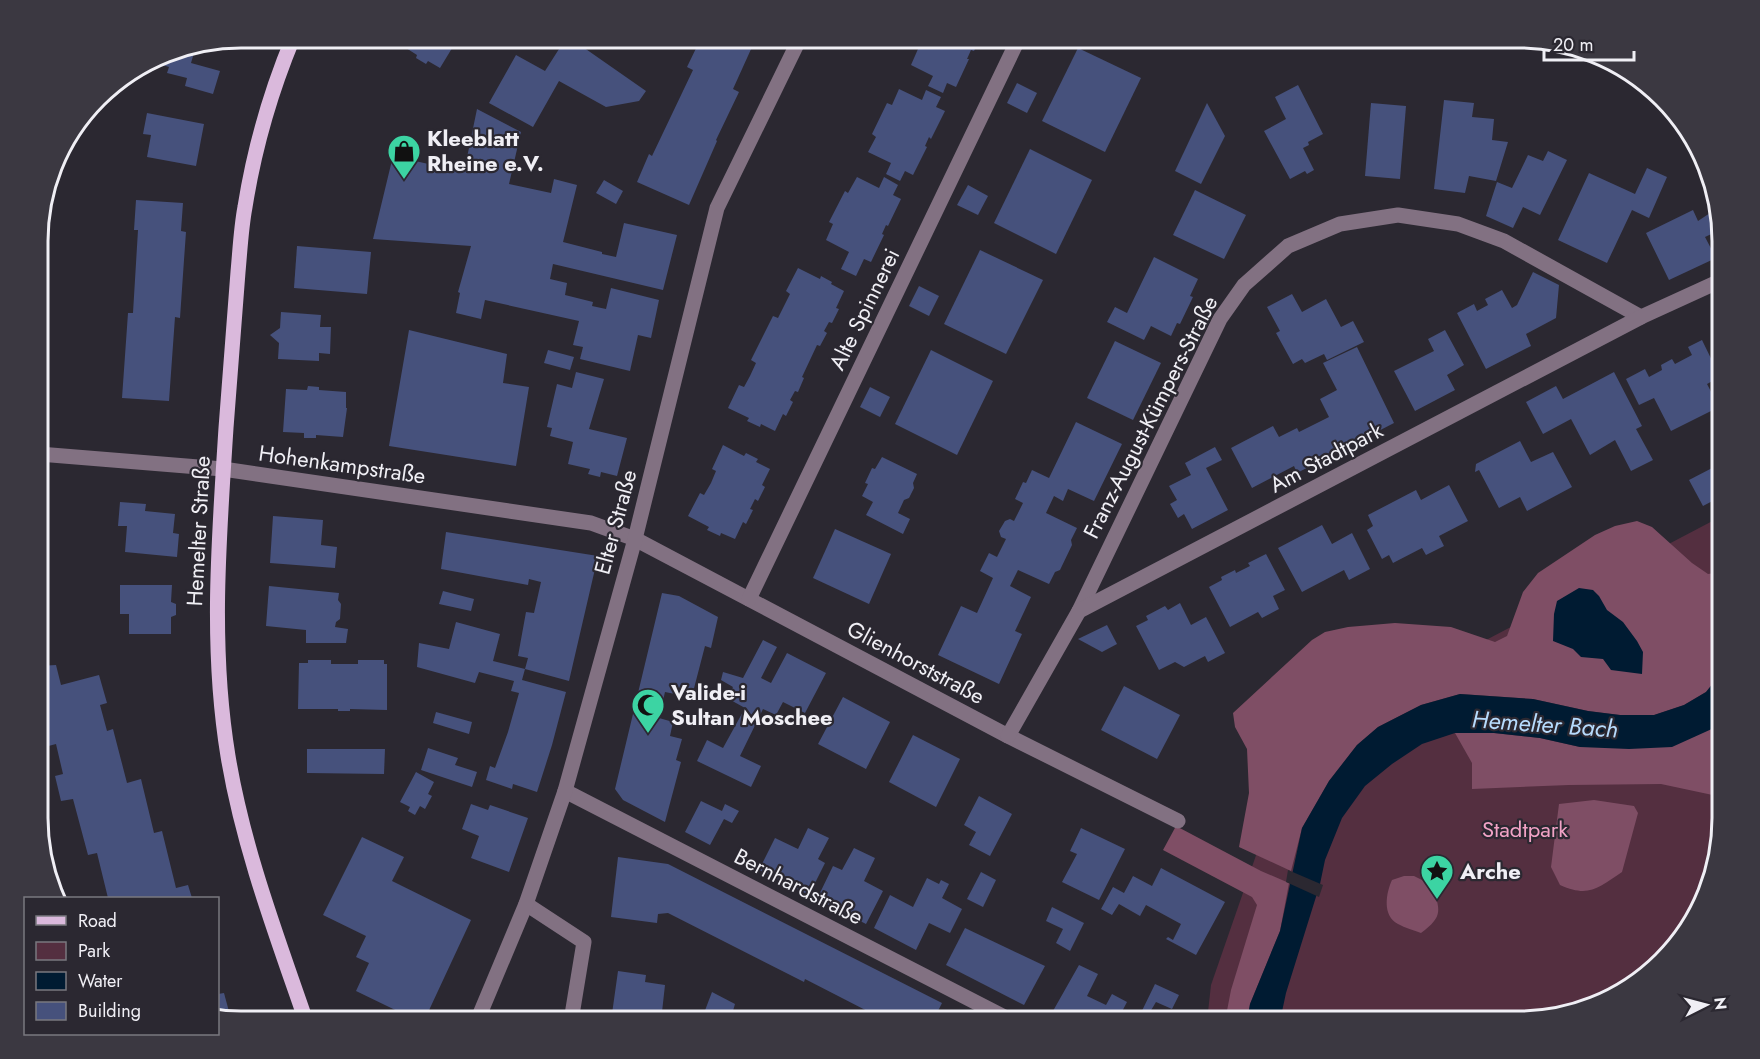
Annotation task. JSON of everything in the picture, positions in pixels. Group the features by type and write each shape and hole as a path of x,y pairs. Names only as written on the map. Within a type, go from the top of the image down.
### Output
{"main road":[{"name":"Hemelter Straße","path":"290,48 262,129 244,208 224,469 217,581 217,640 220,696 228,756 240,814 260,887 302,1011"}],"street":[{"name":"Elter Straße","path":"481,1011 526,904 565,791 635,539 717,208 795,48"},
{"name":"Alte Spinnerei","path":"749,599 1015,48"},
{"name":"Franz-August-Kümpers-Straße","path":"1079,611 1220,319 1244,285 1288,246 1340,224 1398,215 1458,224 1504,241 1641,317"},
{"name":"Am Stadtpark","path":"1079,611 1641,317 1712,285"},
{"name":"Hohenkampstraße","path":"48,455 224,469 591,523 635,539"},
{"name":"Glienhorststraße","path":"635,539 1008,736 1178,821"},
{"path":"1008,736 1079,611"},
{"name":"Bernhardstraße","path":"565,791 993,1011"},
{"path":"526,904 584,942 573,1011"}],"green space":[{"name":"Stadtpark","path":"1712,521 1712,831 1710,844 1697,892 1672,936 1656,955 1616,985 1581,1001 1532,1011 1208,1011 1211,985 1296,740"}],"shaded area":[{"path":"1637,521 1652,527 1692,563 1708,574 1712,573 1712,684 1706,692 1684,705 1654,715 1620,715 1588,711 1533,699 1460,694 1421,705 1378,727 1357,745 1329,781 1302,828 1291,871 1239,847 1249,793 1247,749 1235,727 1233,713 1312,640 1325,632 1348,627 1395,623 1451,627 1495,642 1507,636 1523,592 1538,573 1595,535 1615,526"},
{"path":"1712,728 1712,795 1661,784 1472,789 1472,763 1455,733 1494,733 1540,738 1580,747"},
{"path":"1594,800 1634,806 1638,813 1622,872 1599,887 1579,891 1560,885 1551,867 1559,804"},
{"path":"1176,826 1261,871 1289,883 1280,931 1249,1011 1227,1011 1231,990 1257,905 1252,897 1163,850"},
{"path":"1414,876 1432,885 1437,901 1437,917 1421,933 1398,924 1389,916 1387,910 1388,891 1392,880"}],"water":[{"path":"1579,588 1593,590 1607,610 1623,622 1637,641 1643,652 1642,674 1611,670 1603,659 1581,657 1573,649 1553,641 1557,601"},
{"name":"Hemelter Bach","path":"1712,684 1712,729 1672,747 1629,749 1580,747 1540,738 1494,733 1455,733 1422,744 1392,764 1365,786 1342,818 1325,860 1282,1011 1249,1011 1280,931 1302,828 1329,781 1357,745 1378,727 1421,705 1460,694 1533,699 1588,711 1620,715 1654,715 1684,705 1706,692"}],"pier":[{"path":"1288,870 1323,885 1319,897 1286,882"}],"building":[{"path":"406,48 452,48 440,68 428,61 426,64 416,58 417,55"},
{"path":"560,48 584,48 646,91 639,101 606,107 559,81 533,127 489,103 516,55 545,71"},
{"path":"696,48 752,48 733,89 739,92 689,205 637,182 693,70 687,67"},
{"path":"916,48 975,48 974,51 971,50 956,87 947,83 943,93 928,86 933,76 911,65 918,49"},
{"path":"1078,48 1141,78 1105,152 1042,121"},
{"path":"194,54 191,63 220,71 213,94 185,86 187,78 167,73 169,67 162,65"},
{"path":"1017,83 1037,93 1027,113 1007,103"},
{"path":"1298,85 1323,134 1308,142 1309,145 1303,148 1314,170 1307,174 1305,171 1290,179 1264,131 1286,119 1275,97"},
{"path":"899,89 922,100 926,90 941,97 936,107 945,111 931,139 929,137 925,146 927,147 913,175 905,171 900,181 886,174 891,163 868,152 876,137 872,134 887,103 892,105"},
{"path":"1444,100 1474,103 1472,117 1494,119 1492,140 1508,142 1496,181 1469,176 1465,193 1434,189"},
{"path":"1207,103 1225,136 1201,184 1175,171"},
{"path":"1371,103 1406,106 1400,179 1365,176"},
{"path":"477,109 521,132 509,184 551,193 554,179 577,185 563,242 616,257 624,223 677,235 663,290 553,264 550,279 567,283 565,295 593,302 592,306 606,309 611,288 659,300 651,338 638,335 630,371 580,359 583,347 573,345 579,321 485,300 481,319 456,313 460,293 458,292 471,246 373,239 393,156 464,172"},
{"path":"147,113 204,124 196,166 147,157 151,135 143,134"},
{"path":"1030,149 1092,180 1056,254 994,223"},
{"path":"1548,151 1567,160 1540,215 1523,207 1513,228 1486,216 1497,182 1512,188 1528,155 1543,161"},
{"path":"1647,168 1667,177 1649,218 1632,210 1607,263 1558,240 1589,173 1635,194"},
{"path":"857,177 879,188 884,177 898,185 893,195 901,199 888,226 886,225 882,234 884,235 871,262 864,259 856,276 841,269 849,252 826,240 833,224 829,222 845,191 848,193"},
{"path":"604,180 623,191 616,204 596,193"},
{"path":"968,185 988,196 978,215 957,205"},
{"path":"1195,190 1246,215 1224,259 1173,235"},
{"path":"136,200 183,203 181,231 186,232 180,318 175,317 169,401 122,398 128,313 133,313 138,230 134,230"},
{"path":"1693,210 1698,221 1710,213 1712,234 1705,237 1712,250 1712,260 1669,280 1646,233"},
{"path":"297,246 371,252 367,294 294,288"},
{"path":"980,250 1043,280 1006,354 944,324"},
{"path":"1154,257 1198,279 1190,296 1193,297 1180,324 1177,323 1171,336 1151,326 1144,340 1107,322 1115,307 1127,313"},
{"path":"798,268 820,279 821,276 844,291 836,308 839,309 832,323 829,322 824,331 827,333 820,346 817,345 802,377 804,378 798,392 795,391 790,400 793,402 786,416 783,414 775,431 761,424 760,427 747,421 749,418 728,408 739,385 744,387 750,376 756,363 751,360 773,316 778,318 790,294 786,291"},
{"path":"1533,272 1559,285 1556,318 1526,334 1531,346 1486,369 1457,313 1474,304 1477,311 1488,305 1485,299 1502,290 1512,308 1517,305"},
{"path":"919,286 939,296 929,316 909,306"},
{"path":"1292,294 1302,312 1326,299 1341,327 1353,321 1364,342 1327,360 1324,354 1305,363 1302,359 1293,364 1276,333 1280,331 1267,307"},
{"path":"281,312 321,315 320,327 331,327 330,354 319,353 319,361 278,359 279,343 270,335 280,328"},
{"path":"409,330 507,354 503,383 529,387 516,466 389,446"},
{"path":"1445,330 1464,365 1447,375 1455,390 1415,411 1394,371 1434,351 1428,339"},
{"path":"1702,340 1712,361 1712,381 1707,384 1712,394 1712,410 1671,431 1654,398 1639,405 1626,379 1645,369 1649,377 1662,370 1661,365 1672,359 1675,364 1692,355 1688,347"},
{"path":"1115,341 1161,363 1133,420 1087,398"},
{"path":"1357,347 1394,423 1297,473 1294,466 1252,488 1231,448 1273,426 1279,437 1297,428 1299,432 1329,417 1320,399 1337,390 1323,363"},
{"path":"548,350 574,357 570,370 544,363"},
{"path":"931,350 993,381 957,455 895,424"},
{"path":"576,372 604,379 589,429 627,438 617,476 601,472 600,477 588,474 590,469 568,464 573,442 550,436 552,428 547,427 557,384 572,388"},
{"path":"1614,372 1642,426 1636,429 1653,460 1631,471 1615,440 1590,455 1571,419 1543,434 1526,402 1556,386 1563,399"},
{"path":"308,386 319,387 319,390 346,392 347,408 343,437 316,435 316,438 304,438 304,433 283,432 286,389 307,390"},
{"path":"870,387 890,397 880,417 860,407"},
{"path":"1076,422 1122,444 1094,501 1068,489 1063,501 1054,496 1046,513 1077,528 1060,570 1055,572 1049,584 1018,570 1010,586 1031,597 1015,631 1022,634 999,684 938,655 961,606 977,613 993,578 980,571 989,553 997,557 1006,539 1001,537 999,531 1005,521 1010,519 1014,521 1023,503 1015,499 1023,482 1026,483 1032,470 1049,478"},
{"path":"1520,441 1531,462 1553,452 1572,487 1527,511 1520,497 1499,508 1479,470 1475,472 1476,464"},
{"path":"723,445 744,456 746,453 758,459 756,462 770,469 762,485 765,487 758,501 755,499 750,509 753,510 746,524 743,522 735,539 707,530 709,527 688,516 700,493 704,495 711,483 716,471 712,469"},
{"path":"1215,447 1222,460 1206,468 1228,510 1192,529 1184,514 1178,518 1170,504 1177,500 1169,486 1191,475 1185,463"},
{"path":"882,457 917,474 913,483 914,488 909,498 904,500 898,513 910,519 903,534 866,515 873,502 862,496 868,484 865,483 872,468 875,469"},
{"path":"1712,468 1712,501 1703,506 1689,480"},
{"path":"1449,485 1468,521 1439,536 1444,546 1426,555 1422,548 1393,563 1389,555 1382,559 1367,530 1373,526 1368,515 1416,490 1421,500"},
{"path":"120,502 146,504 145,511 175,514 173,533 179,534 177,557 125,552 127,526 118,526"},
{"path":"273,516 323,520 321,545 337,547 335,568 270,563"},
{"path":"1322,525 1332,544 1352,533 1370,569 1349,580 1344,570 1302,592 1278,548"},
{"path":"835,529 891,554 869,604 813,578"},
{"path":"446,532 598,556 569,681 525,669 528,658 518,656 526,612 534,613 541,582 529,579 528,585 441,569"},
{"path":"1266,554 1285,590 1273,596 1279,609 1262,618 1258,612 1230,627 1209,587 1222,580 1221,577 1250,566 1248,563"},
{"path":"120,585 172,585 171,602 176,604 176,615 171,617 171,634 129,634 129,614 120,614"},
{"path":"269,586 339,593 340,619 336,622 335,627 348,629 346,643 306,643 306,630 266,626"},
{"path":"443,591 474,599 471,611 439,604"},
{"path":"662,593 679,596 718,617 711,648 705,646 692,696 665,692 659,718 673,722 670,736 682,739 676,760 681,762 665,822 623,800 615,789"},
{"path":"1180,603 1191,625 1206,617 1225,653 1208,662 1205,656 1184,667 1175,662 1159,670 1136,626 1148,620 1146,616 1165,606 1168,610"},
{"path":"456,622 500,634 493,661 525,669 522,680 566,692 537,792 513,784 512,789 486,780 490,766 495,768 508,732 519,693 511,691 514,681 479,672 475,683 417,667 419,643 449,649"},
{"path":"1107,625 1117,644 1102,652 1078,639"},
{"path":"763,640 777,647 761,678 771,683 787,653 826,673 805,713 783,702 776,715 763,709 740,756 761,766 751,787 697,761 707,740 723,748 745,708 727,698 733,687 721,680 723,672 743,678"},
{"path":"308,660 331,660 331,664 358,664 358,660 384,660 384,664 387,664 387,710 298,709 299,663 308,663"},
{"path":"48,665 56,665 61,685 99,675 107,703 100,705 107,731 113,729 127,783 141,779 154,833 162,831 176,888 188,885 192,897 108,897 97,853 88,855 73,799 61,801 55,776 63,774 56,744 48,746"},
{"path":"1124,686 1180,715 1157,759 1101,730"},
{"path":"843,697 890,722 866,769 818,744"},
{"path":"436,712 472,722 469,734 433,723"},
{"path":"913,735 960,759 936,807 889,782"},
{"path":"428,748 458,758 455,765 477,772 472,787 421,770"},
{"path":"307,749 385,749 384,774 307,773"},
{"path":"416,772 434,782 428,794 432,796 425,809 420,806 415,815 408,811 410,807 400,802"},
{"path":"979,796 1012,814 990,856 969,845 976,832 964,825"},
{"path":"701,801 722,811 725,804 739,811 732,823 724,819 710,845 685,832"},
{"path":"471,804 488,810 490,805 528,818 509,872 471,858 479,836 462,829"},
{"path":"808,828 829,838 818,859 825,863 809,895 759,870 775,838 798,849"},
{"path":"1081,828 1125,849 1099,900 1062,882 1077,854 1070,851"},
{"path":"362,837 404,857 392,881 471,920 429,1011 397,1011 356,991 369,963 356,957 366,936 323,915"},
{"path":"854,848 875,858 864,881 883,891 866,924 817,899 833,866 842,870"},
{"path":"618,857 668,864 942,1003 938,1011 867,1011 805,979 804,982 668,913 658,914 657,923 611,917"},
{"path":"1161,868 1225,902 1196,955 1166,939 1168,937 1173,940 1181,924 1146,905 1140,916 1119,904 1112,915 1101,909 1113,887 1124,893 1133,876 1152,886"},
{"path":"981,872 996,880 983,907 967,899"},
{"path":"927,878 939,884 941,880 949,884 942,898 962,909 950,933 929,923 916,950 874,928 890,895 913,907"},
{"path":"1052,907 1084,923 1070,951 1056,943 1063,929 1046,921"},
{"path":"965,928 1045,966 1024,1005 946,965"},
{"path":"1079,965 1098,974 1087,996 1106,1005 1112,994 1127,1002 1122,1011 1053,1011"},
{"path":"618,971 646,975 645,982 665,985 662,1011 612,1011"},
{"path":"1155,984 1179,995 1172,1009 1156,1002 1151,1011 1142,1011"},
{"path":"712,992 735,1004 733,1011 705,1011"},
{"path":"224,993 229,1010 219,1009 219,994"}],"place":[{"name":"Kleeblatt Rheine e.V.","path":"404,180"},
{"name":"Valide-i Sultan Moschee","path":"648,734"},
{"name":"Arche","path":"1437,900"}]}
